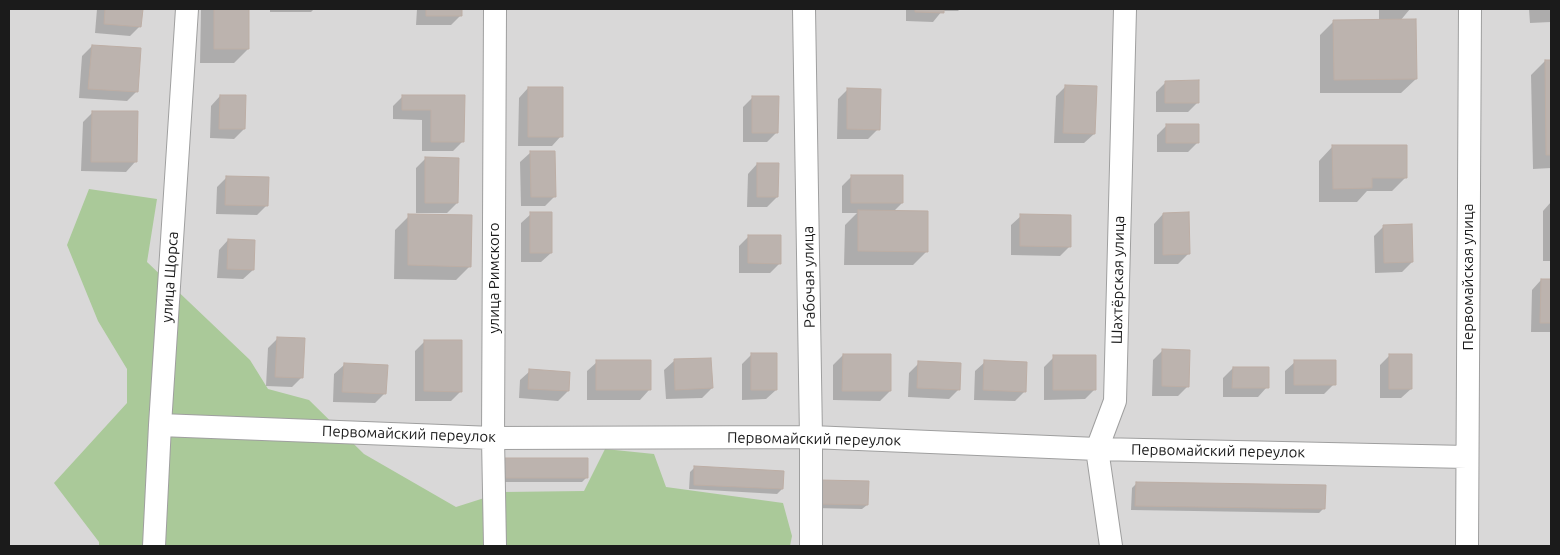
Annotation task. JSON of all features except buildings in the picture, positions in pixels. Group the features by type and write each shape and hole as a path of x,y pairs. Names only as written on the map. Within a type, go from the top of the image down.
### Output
{"street":[{"name":"улица Щорса","path":"154,546 187,9"},
{"name":"улица Римского","path":"495,9 493,438 495,546"},
{"name":"Рабочая улица","path":"804,9 811,546"},
{"name":"Шахтёрская улица","path":"1111,546 1097,449 1115,401 1125,9"},
{"name":"Первомайская улица","path":"1467,546 1470,9"},
{"name":"Первомайский переулок","path":"160,425 493,438 811,437 1097,449 1467,457"}],"shaded area":[{"path":"9,9 1551,9 1551,546 9,546"}],"green space":[{"path":"89,189 157,199 147,262 250,360 268,389 309,400 364,454 456,507 503,492 584,491 605,449 654,454 666,487 783,503 792,536 790,546 99,546 99,542 54,483 127,403 127,369 98,321 67,245"}]}
